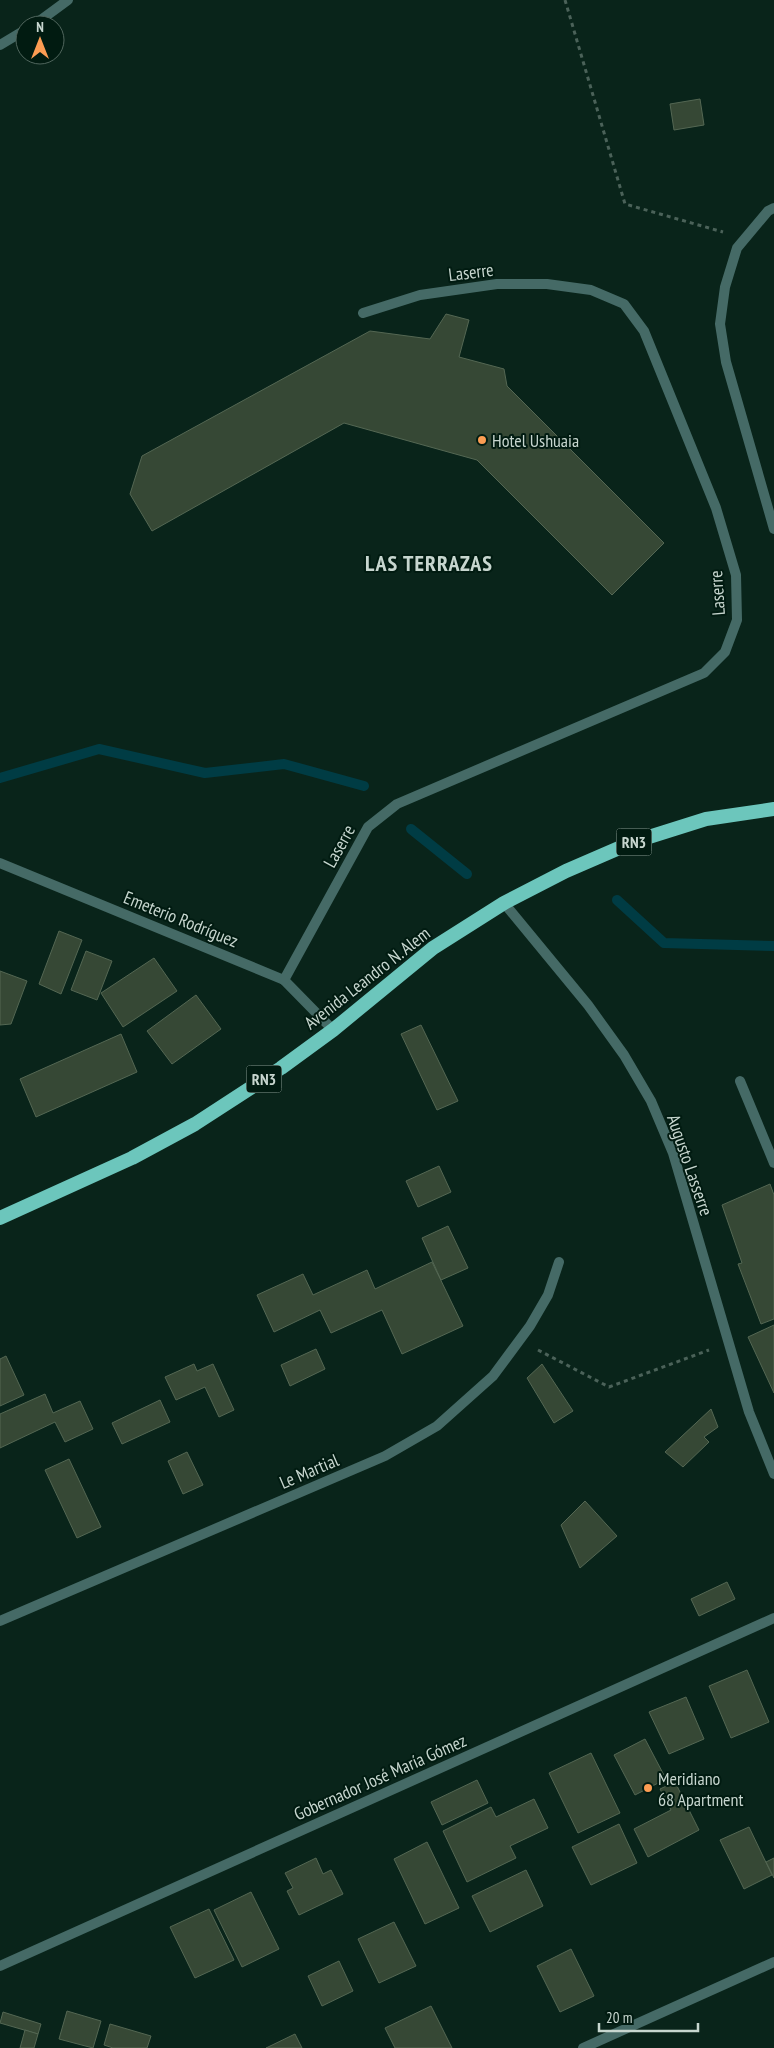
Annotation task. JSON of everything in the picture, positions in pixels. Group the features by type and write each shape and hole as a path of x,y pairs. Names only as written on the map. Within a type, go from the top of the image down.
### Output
{"highway":[{"name":"Avenida Leandro N. Alem","path":"0,1218 132,1158 195,1124 281,1068 333,1030 433,948 504,903 566,870 633,842 706,819 774,809"}],"street":[{"path":"48,15 68,0"},
{"path":"0,45 15,36"},
{"path":"774,208 768,211 737,248 725,286 720,324 726,362 774,529"},
{"name":"Laserre","path":"284,980 368,827 397,804 704,673 725,652 737,620 736,575 716,508 644,331 624,304 592,290 547,284 496,284 420,295 363,313"},
{"name":"Emeterio Rodríguez","path":"0,863 284,980 333,1030"},
{"name":"Augusto Lasserre","path":"504,903 588,1005 624,1055 651,1101 673,1153 749,1412 774,1474"},
{"path":"740,1082 774,1163"},
{"name":"Le Martial","path":"0,1620 386,1456 437,1426 493,1376 520,1340 548,1295 559,1262"},
{"name":"Gobernador José María Gómez","path":"0,1966 774,1618"},
{"path":"583,2048 774,1962"}],"path":[{"path":"565,0 625,204 745,239"},
{"path":"520,1340 609,1387 728,1343"}],"building":[{"path":"700,99 704,125 674,130 670,104"},
{"name":"Hotel Ushuaia","path":"446,314 469,320 459,357 504,369 507,386 664,543 612,595 477,460 344,423 152,531 130,494 142,456 370,331 430,339"},
{"path":"59,931 82,940 61,994 39,984"},
{"path":"86,951 112,961 97,1000 71,990"},
{"path":"154,958 177,991 123,1027 101,993"},
{"path":"0,971 27,981 11,1024 0,1025"},
{"path":"196,995 221,1029 172,1064 147,1031"},
{"path":"421,1025 458,1101 437,1110 401,1034"},
{"path":"121,1034 137,1072 36,1117 20,1079"},
{"path":"439,1166 451,1192 418,1207 406,1181"},
{"path":"770,1184 774,1195 774,1319 761,1324 738,1264 742,1263 722,1205"},
{"path":"448,1226 468,1268 441,1280 422,1238"},
{"path":"432,1262 463,1326 402,1354 382,1310 331,1333 320,1310 274,1332 257,1295 303,1274 313,1295 367,1270 375,1289"},
{"path":"774,1325 774,1393 748,1337"},
{"path":"316,1349 325,1369 290,1386 281,1365"},
{"path":"6,1356 24,1395 0,1406 0,1359"},
{"path":"194,1364 197,1371 213,1364 234,1410 219,1417 205,1387 176,1400 165,1377"},
{"path":"542,1364 573,1411 554,1423 527,1378"},
{"path":"45,1394 53,1413 80,1401 93,1429 65,1442 55,1422 0,1448 0,1414"},
{"path":"160,1400 170,1422 122,1444 112,1423"},
{"path":"711,1409 718,1427 704,1437 709,1442 683,1467 665,1452"},
{"path":"187,1452 203,1485 183,1494 168,1461"},
{"path":"69,1459 101,1527 77,1538 45,1470"},
{"path":"585,1501 617,1536 580,1568 561,1525"},
{"path":"727,1582 735,1599 699,1616 691,1599"},
{"path":"747,1670 769,1722 731,1738 709,1686"},
{"path":"686,1697 704,1739 669,1754 649,1712"},
{"path":"645,1739 666,1779 635,1795 614,1755"},
{"path":"591,1753 620,1813 578,1833 549,1773"},
{"path":"477,1780 488,1803 442,1825 431,1802"},
{"path":"675,1782 699,1830 648,1857 634,1829 671,1810 660,1789"},
{"path":"534,1799 548,1828 510,1846 516,1858 467,1882 443,1831 491,1807 496,1817"},
{"path":"619,1824 637,1863 591,1885 572,1847"},
{"path":"749,1827 772,1875 744,1889 720,1840"},
{"path":"427,1842 459,1908 425,1924 394,1859"},
{"path":"316,1858 323,1874 331,1870 343,1894 299,1915 287,1891 293,1888 285,1873"},
{"path":"774,1858 774,1878 766,1862"},
{"path":"526,1870 543,1906 490,1932 472,1896"},
{"path":"251,1892 279,1949 242,1967 214,1910"},
{"path":"209,1909 234,1960 195,1978 170,1927"},
{"path":"394,1922 416,1966 379,1983 358,1939"},
{"path":"571,1949 594,1996 560,2012 537,1966"},
{"path":"339,1961 353,1991 322,2006 308,1976"},
{"path":"431,2006 452,2048 395,2048 385,2028"},
{"path":"67,2011 101,2021 93,2048 59,2039"},
{"path":"3,2012 41,2024 38,2034 0,2023"},
{"path":"110,2024 151,2036 147,2048 113,2048 104,2045"},
{"path":"25,2030 38,2034 34,2048 20,2048"},
{"path":"295,2034 302,2048 266,2048"}],"waterway":[{"path":"0,778 99,749 205,773 284,764 364,786"},
{"path":"411,829 467,874"},
{"path":"617,900 664,943 774,946"}],"place":[{"name":"Hotel Ushuaia","path":"482,440"},
{"name":"Meridiano 68 Apartment","path":"648,1788"}],"district":[{"name":"LAS TERRAZAS","path":"429,563"}]}
